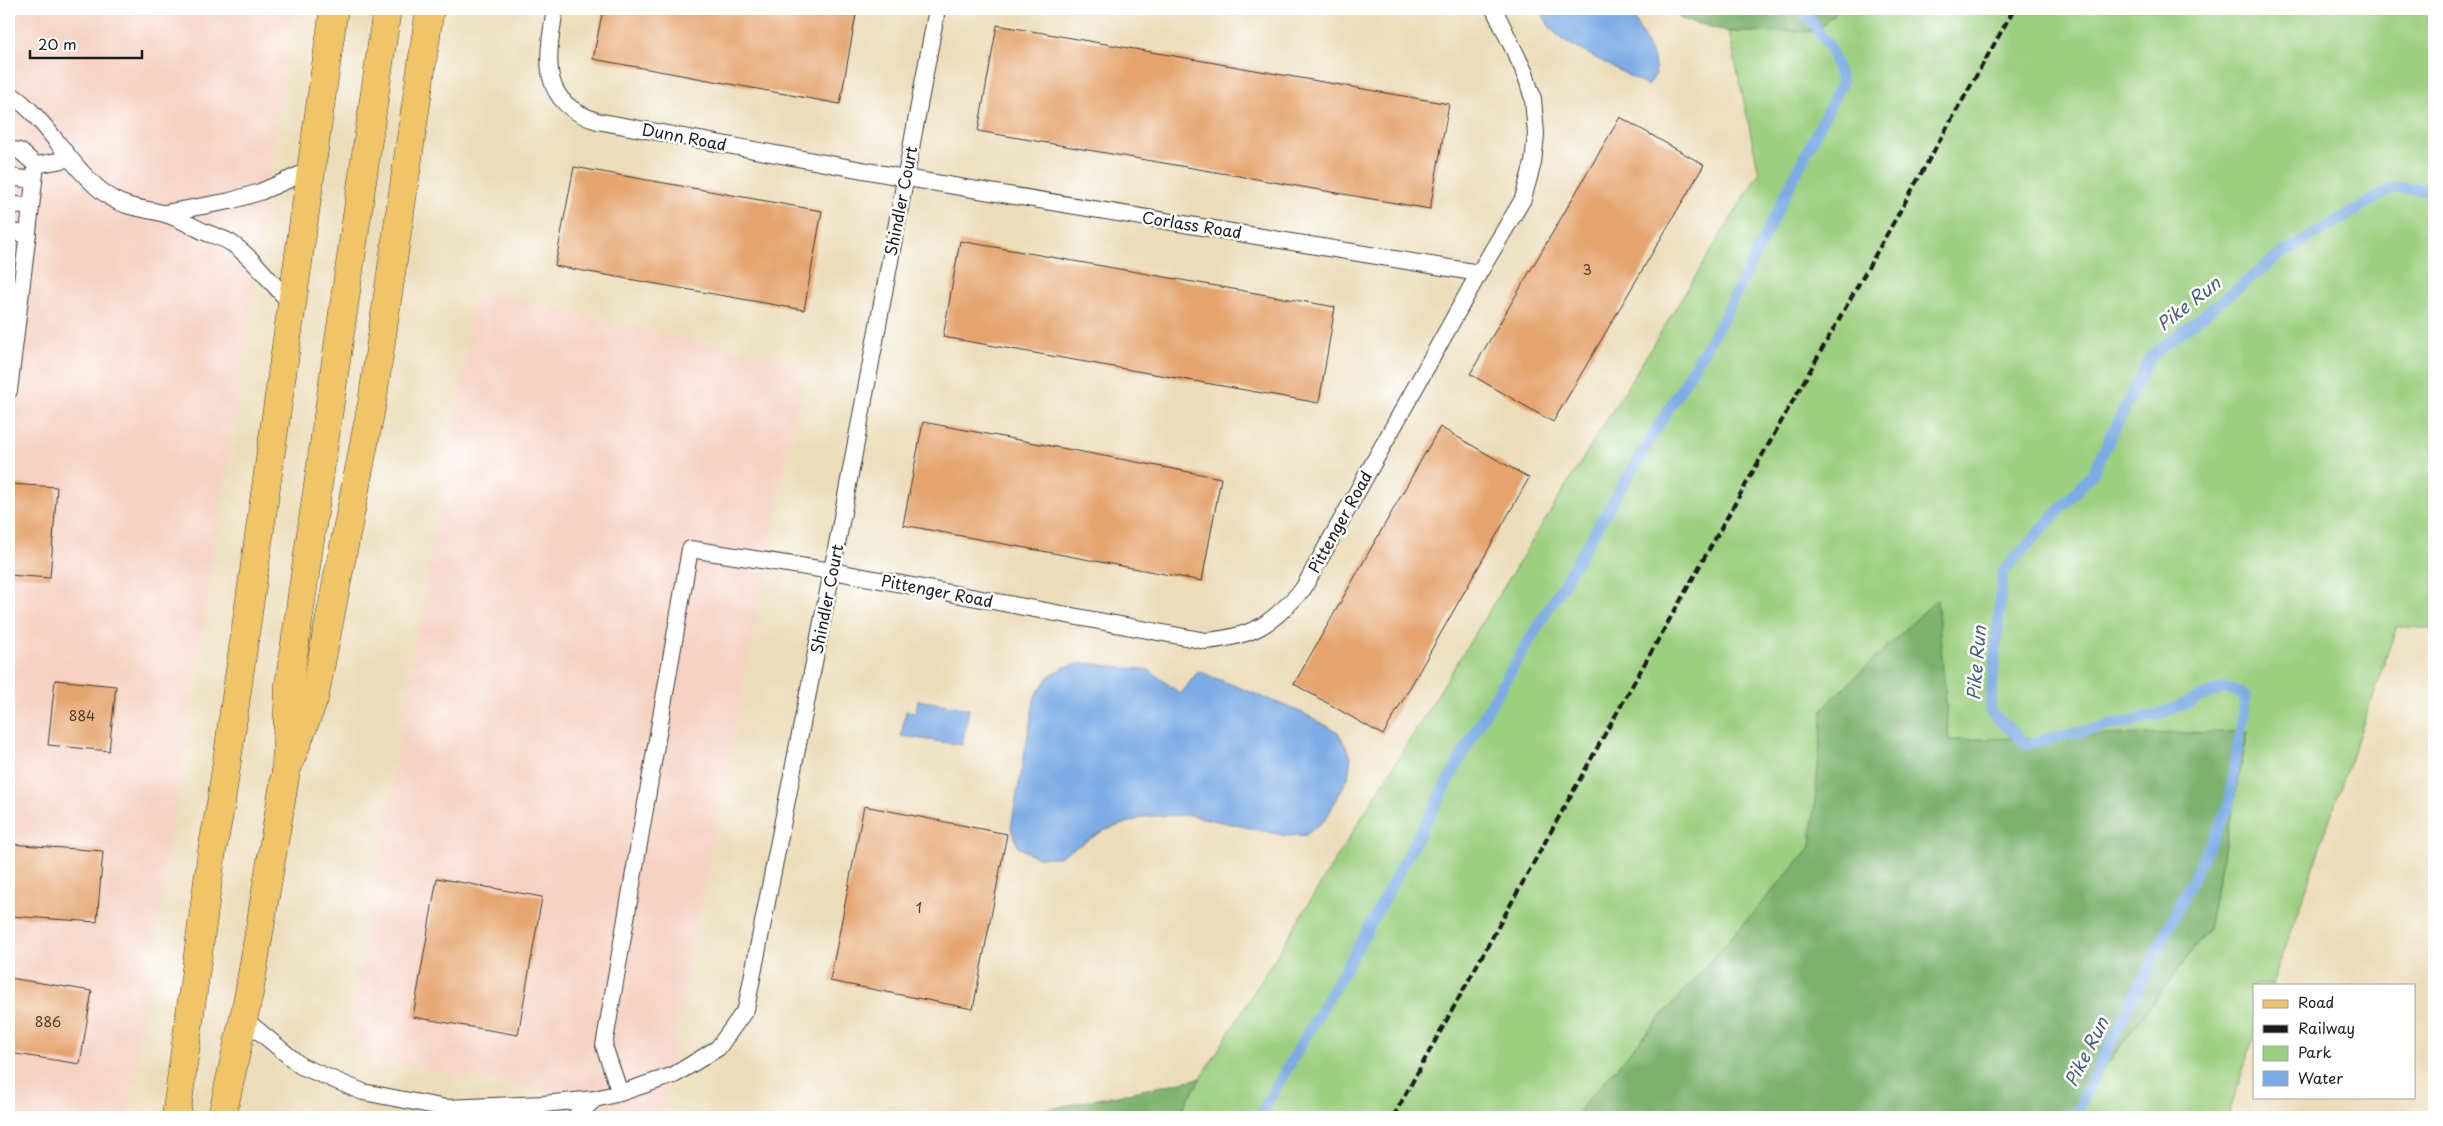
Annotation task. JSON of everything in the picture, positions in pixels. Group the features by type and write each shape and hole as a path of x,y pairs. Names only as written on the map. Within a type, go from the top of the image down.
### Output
{"main road":[{"path":"176,1117 212,850 223,794 313,169 334,9"},
{"path":"222,1117 249,993 286,771 289,685 387,9"},
{"path":"286,771 314,699 372,403 430,9"}],"lane":[{"name":"Dunn Road","path":"556,9 548,53 549,72 556,90 566,104 581,115 597,121 906,178"},
{"name":"Shindler Court","path":"243,1018 300,1066 363,1092 446,1108 543,1104 595,1099 620,1093 674,1075 718,1048 746,1009 832,571 937,9"},
{"name":"Pittenger Road","path":"620,1093 604,1046 690,549 832,571 1206,641 1235,638 1258,630 1281,613 1303,589 1479,273 1523,199 1533,163 1536,134 1533,99 1525,73 1494,9"},
{"path":"9,93 25,104 40,119 68,158 92,184 113,199 140,210 165,213 232,243 248,256 292,305"},
{"path":"9,149 20,151 35,173 28,234 16,262 9,380"},
{"path":"9,177 35,173 68,158"},
{"path":"165,213 260,192 313,169"},
{"name":"Corlass Road","path":"906,178 1479,273"},
{"path":"9,204 31,207"},
{"path":"9,232 28,234"},
{"name":"Shindler Court","path":"574,1117 595,1099"}],"shaded area":[{"path":"9,9 293,9 246,345 128,1117 9,1117"},
{"path":"476,291 804,366 661,1114 486,1079 369,1059 350,1029"}],"green space":[{"path":"1676,9 1838,9 1818,31 1729,32 1681,19"},
{"path":"1838,9 2434,9 2434,629 2397,626 2272,984 2253,984 2253,1039 2228,1117 2067,1117 2208,930 2248,732 1949,741 1937,600 1824,708 1811,847 1573,1117 1177,1117 1759,173 1729,32 1818,31"},
{"path":"1937,599 1949,740 2248,731 2208,929 2067,1117 1573,1117 1811,847 1823,708"},
{"path":"1201,1078 1177,1117 1009,1117"}],"water":[{"path":"1540,9 1630,9 1654,59 1656,74 1648,86 1562,40 1549,26"},
{"path":"1084,663 1149,670 1181,694 1198,671 1303,713 1338,732 1351,756 1348,778 1326,819 1306,835 1287,836 1189,815 1147,816 1103,831 1059,857 1036,857 1018,847 1011,828 1035,696 1048,677 1065,667"},
{"path":"918,700 969,709 962,745 901,736 906,711 916,712"}],"building":[{"path":"603,9 857,9 840,104 593,59"},
{"path":"997,25 1449,104 1430,209 978,131"},
{"path":"1620,117 1704,165 1553,422 1470,374"},
{"path":"574,167 822,211 804,310 555,266"},
{"path":"960,241 1335,307 1319,403 943,337"},
{"path":"923,422 1221,478 1202,581 903,525"},
{"path":"1440,427 1529,478 1383,735 1294,684"},
{"path":"9,484 57,487 50,578 9,575"},
{"path":"55,680 116,686 109,751 48,745"},
{"path":"864,806 1007,834 973,1009 830,981"},
{"path":"9,844 103,851 97,922 9,916"},
{"path":"437,878 542,897 518,1035 413,1017"},
{"path":"9,978 92,991 80,1064 9,1053"}],"waterway":[{"path":"1259,1117 1363,938 1482,719 1723,319 1842,82 1830,47 1802,9"},
{"name":"Pike Run","path":"2074,1117 2228,808 2246,696 2225,687 2157,715 2026,744 1990,711 2003,572 2093,473 2150,357 2281,254 2393,188 2434,190"}],"railway":[{"path":"1393,1117 1601,741 2014,9"}]}
